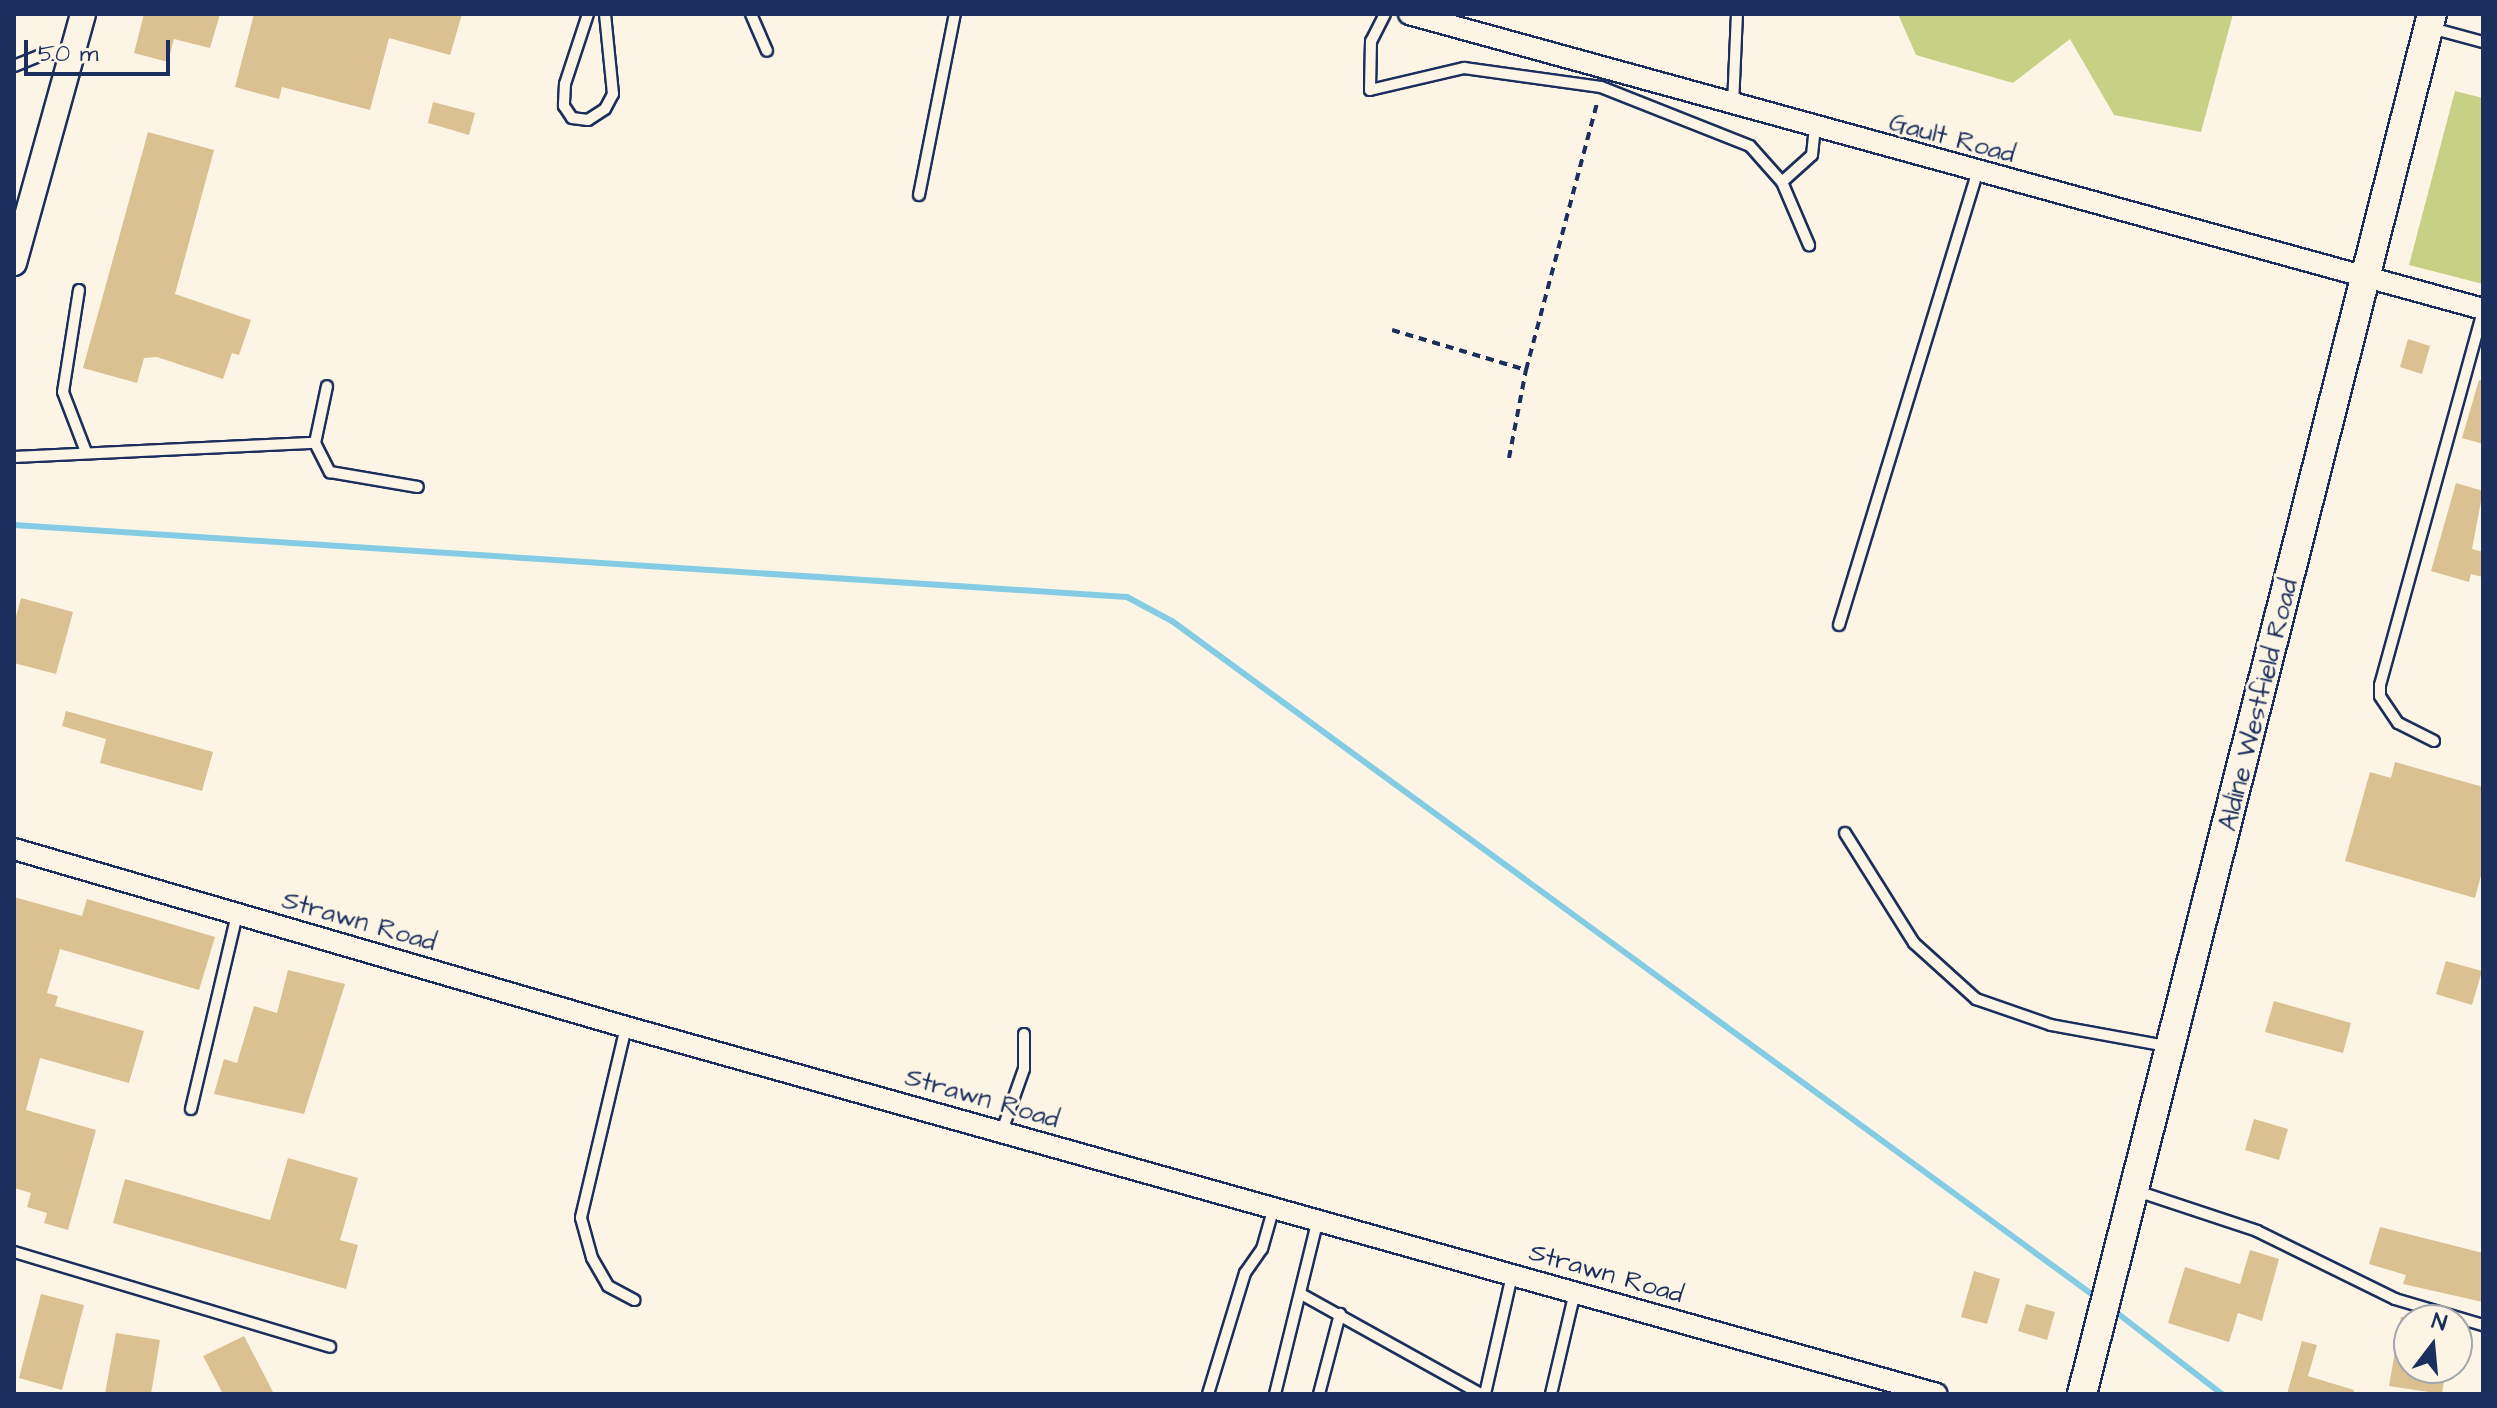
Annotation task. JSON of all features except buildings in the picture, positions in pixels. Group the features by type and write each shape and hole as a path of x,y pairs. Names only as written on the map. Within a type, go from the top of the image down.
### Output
{"main road":[{"name":"Aldine Westfield Road","path":"2082,1394 2431,21"}],"street":[{"path":"14,263 83,14"},
{"name":"Gault Road","path":"1409,14 1460,21 1733,105 2483,310"},
{"name":"Strawn Road","path":"14,849 626,1027 1937,1394"}],"lane":[{"path":"588,14 565,84 564,106 572,118 588,120 605,109 613,94 605,14"},
{"path":"751,14 767,51"},
{"path":"919,195 955,14"},
{"path":"1385,14 1371,41 1370,90 1464,68 1601,87 1750,146 1782,182 1809,245"},
{"path":"1733,105 1737,14"},
{"path":"2431,21 2483,42"},
{"path":"14,66 46,53 72,55"},
{"path":"1782,182 1812,155 1815,128"},
{"path":"1839,625 1977,173"},
{"path":"79,290 63,392 86,452"},
{"path":"2434,741 2398,723 2380,696 2380,685 2483,310"},
{"path":"327,386 315,443 330,472 418,487"},
{"path":"14,457 315,443"},
{"path":"1845,833 1914,943 1976,999 2051,1025 2172,1047"},
{"path":"191,1109 237,914"},
{"path":"626,1027 581,1218 592,1258 608,1286 634,1300"},
{"path":"1002,1131 1024,1069 1024,1034"},
{"path":"2135,1190 2257,1231 2395,1299 2483,1325"},
{"path":"1208,1394 1245,1273 1262,1249 1274,1207"},
{"path":"1275,1394 1318,1219"},
{"path":"14,1252 330,1347"},
{"path":"1301,1294 1483,1394 1512,1274"},
{"path":"1551,1394 1575,1292"},
{"path":"1319,1394 1340,1314"}],"path":[{"path":"1509,458 1526,370 1601,87"},
{"path":"1392,330 1526,370"}],"green space":[{"path":"1898,14 2233,14 2201,132 2114,115 2070,39 2013,83 1916,55"},
{"path":"2455,91 2483,98 2483,284 2409,265"}],"waterway":[{"path":"14,525 1127,597 1172,621 2097,1298"},
{"path":"2112,1309 2222,1394"}]}
